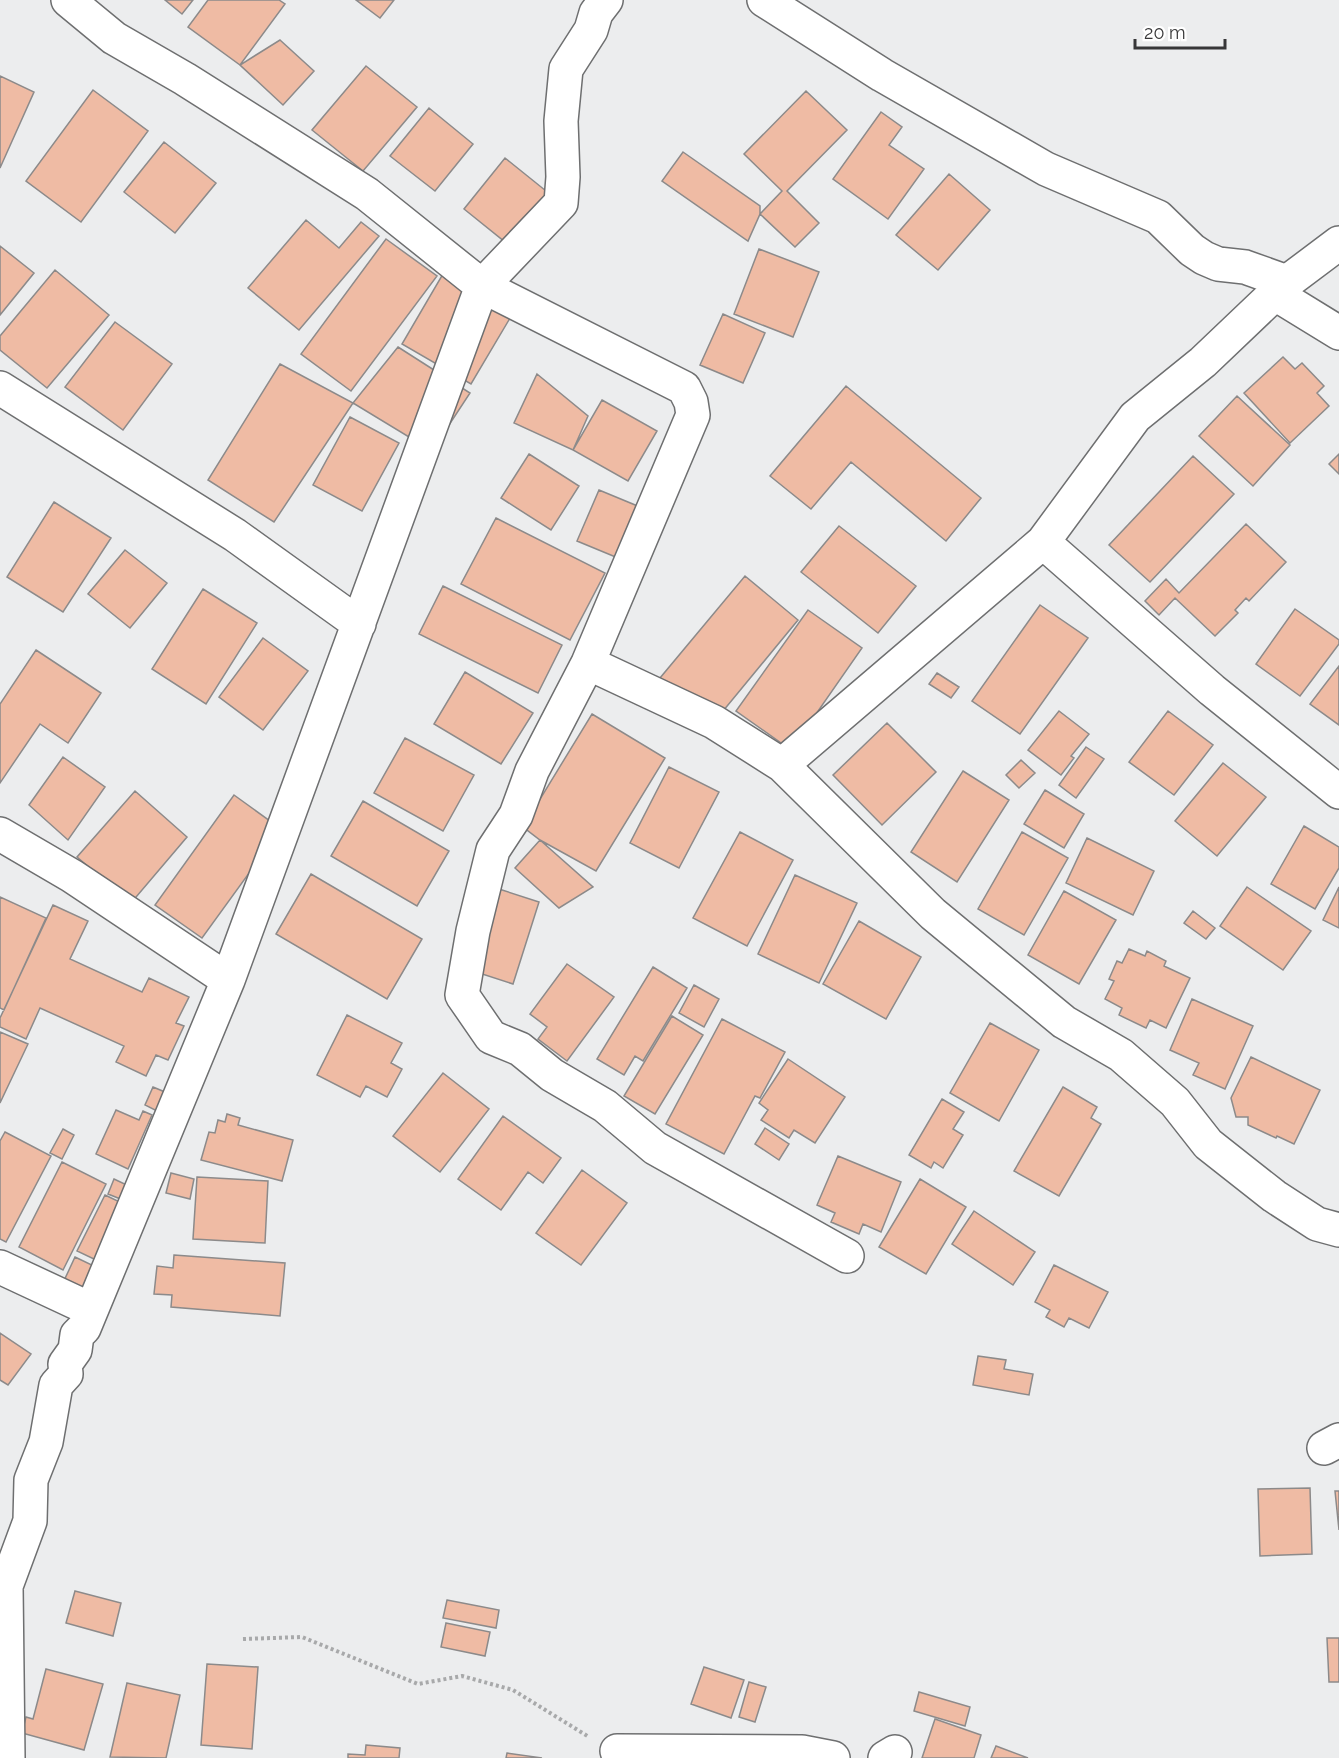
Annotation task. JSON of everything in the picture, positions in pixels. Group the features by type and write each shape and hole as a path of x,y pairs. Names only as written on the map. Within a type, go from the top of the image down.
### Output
{"street":[{"path":"68,0 114,38 185,79 367,194 482,286 684,388 691,402 693,415 588,663 532,771 516,815 493,850 473,931 462,995 491,1037 520,1049 552,1075 605,1106 654,1148 847,1256"},
{"path":"8,1758 6,1586 30,1521 31,1480 46,1442 56,1385 66,1374 65,1364 75,1350 77,1335 84,1328 228,980 482,286 561,203 563,177 561,121 566,69 591,30 596,13 606,0"},
{"path":"764,0 882,75 1046,169 1158,217 1192,250 1204,258 1218,264 1245,267 1280,287 1339,333"},
{"path":"782,765 1043,542 1135,417 1203,363 1280,287 1339,243"},
{"path":"0,388 235,535 359,624"},
{"path":"1043,542 1212,690 1339,792"},
{"path":"588,663 714,722 782,765 933,914 1064,1022 1121,1055 1176,1102 1208,1144 1274,1196 1317,1224 1339,1230"},
{"path":"0,834 72,876 228,980"},
{"path":"0,1267 90,1309"},
{"path":"617,1750 802,1752 833,1758"}],"path":[{"path":"243,1639 302,1637 418,1684 462,1676 513,1690 578,1732 617,1750"}],"building":[{"path":"165,0 193,0 182,14"},
{"path":"208,0 279,0 285,4 240,65 188,27"},
{"path":"356,0 394,0 380,18"},
{"path":"280,40 314,71 283,105 240,65"},
{"path":"366,66 417,107 363,171 312,130"},
{"path":"0,76 34,92 0,168"},
{"path":"93,90 148,131 81,222 26,181"},
{"path":"806,91 847,130 787,191 819,223 795,247 760,214 782,191 744,154"},
{"path":"429,108 473,144 435,191 390,156"},
{"path":"881,112 902,127 889,145 924,169 888,219 833,179"},
{"path":"164,142 216,183 175,233 124,192"},
{"path":"683,152 760,206 760,214 748,241 662,181"},
{"path":"505,158 561,203 520,254 464,209"},
{"path":"949,174 990,210 938,270 896,235"},
{"path":"306,220 339,248 361,222 379,236 299,330 248,288"},
{"path":"386,239 437,276 351,391 301,354"},
{"path":"0,246 34,273 0,315"},
{"path":"759,249 819,272 793,337 734,314"},
{"path":"447,267 516,308 471,384 402,344"},
{"path":"55,270 109,315 47,388 0,350 0,336"},
{"path":"723,314 765,333 743,383 700,365"},
{"path":"115,322 172,364 123,430 65,387"},
{"path":"398,347 470,393 432,451 353,403"},
{"path":"1283,357 1295,369 1302,363 1324,386 1317,393 1329,406 1290,443 1244,393"},
{"path":"280,364 353,403 274,522 208,480"},
{"path":"537,374 588,416 573,450 514,423"},
{"path":"846,386 981,498 946,541 851,462 811,509 770,476"},
{"path":"1237,396 1290,445 1253,486 1199,436"},
{"path":"602,400 657,431 628,481 573,450"},
{"path":"350,417 399,443 362,511 313,485"},
{"path":"529,454 579,486 551,530 501,498"},
{"path":"1339,454 1339,474 1329,464"},
{"path":"1193,456 1234,494 1150,582 1109,545"},
{"path":"599,490 640,507 618,558 577,541"},
{"path":"54,502 111,538 63,612 7,577"},
{"path":"496,518 605,573 570,640 461,584"},
{"path":"1246,524 1286,562 1249,601 1246,598 1235,610 1238,613 1215,636 1175,598 1159,615 1145,601 1166,579 1179,593"},
{"path":"839,526 916,586 878,633 801,572"},
{"path":"125,550 167,583 130,628 88,594"},
{"path":"745,576 798,620 714,722 660,678"},
{"path":"443,586 562,645 538,693 419,634"},
{"path":"203,589 257,623 206,704 152,669"},
{"path":"1040,605 1088,638 1020,734 972,701"},
{"path":"1295,609 1339,640 1339,644 1300,696 1256,664"},
{"path":"808,610 862,648 791,750 736,711"},
{"path":"263,638 308,671 263,730 219,697"},
{"path":"36,650 101,693 68,743 40,724 0,783 0,704"},
{"path":"1339,666 1339,725 1310,704"},
{"path":"465,672 533,713 501,764 434,724"},
{"path":"937,673 959,687 951,698 929,684"},
{"path":"1059,711 1089,734 1071,756 1074,758 1061,775 1028,750"},
{"path":"1168,711 1213,745 1174,795 1129,762"},
{"path":"592,714 665,758 596,871 540,840 523,827"},
{"path":"887,723 936,772 882,825 833,775"},
{"path":"405,738 474,775 443,831 374,793"},
{"path":"1086,747 1104,759 1076,798 1059,785"},
{"path":"63,757 105,787 68,840 29,805"},
{"path":"1021,760 1035,773 1019,788 1006,775"},
{"path":"1223,763 1266,797 1217,856 1175,821"},
{"path":"669,767 719,792 679,868 630,843"},
{"path":"963,771 1009,800 957,882 911,852"},
{"path":"1045,790 1084,814 1064,848 1024,824"},
{"path":"135,791 187,837 131,903 77,857"},
{"path":"234,795 281,829 202,938 155,905"},
{"path":"363,801 449,851 417,906 331,856"},
{"path":"1304,826 1339,847 1339,868 1315,909 1271,884"},
{"path":"740,832 793,860 747,946 693,918"},
{"path":"1022,832 1068,858 1024,935 978,909"},
{"path":"1087,838 1154,871 1133,915 1066,883"},
{"path":"540,840 593,887 559,908 515,868"},
{"path":"311,874 422,939 387,999 276,934"},
{"path":"795,875 857,903 819,983 758,954"},
{"path":"1247,887 1311,931 1283,970 1220,926"},
{"path":"1339,887 1339,928 1323,920"},
{"path":"499,889 539,902 513,984 473,971"},
{"path":"1064,891 1116,920 1079,984 1028,955"},
{"path":"0,897 46,918 4,1010 0,1008"},
{"path":"53,905 88,921 70,959 142,992 149,978 189,997 176,1023 184,1026 168,1060 156,1055 146,1076 116,1062 124,1046 40,1008 26,1039 0,1027 0,1018"},
{"path":"1193,911 1215,928 1206,939 1184,923"},
{"path":"859,921 921,957 886,1019 823,984"},
{"path":"1129,949 1145,956 1147,951 1166,961 1164,966 1190,978 1166,1028 1150,1020 1146,1028 1119,1015 1122,1008 1105,999 1114,981 1109,979 1117,961 1122,963"},
{"path":"567,964 614,997 567,1061 538,1039 547,1027 530,1014"},
{"path":"653,967 687,988 643,1061 635,1056 624,1075 597,1059"},
{"path":"694,985 719,999 704,1027 679,1013"},
{"path":"1192,999 1253,1026 1225,1089 1193,1075 1199,1063 1170,1050"},
{"path":"347,1015 402,1043 391,1063 402,1069 387,1097 366,1086 360,1097 317,1075"},
{"path":"672,1016 703,1035 655,1114 624,1096"},
{"path":"722,1019 785,1052 760,1098 755,1096 724,1154 666,1124"},
{"path":"990,1023 1039,1050 999,1121 950,1093"},
{"path":"0,1032 28,1044 0,1103"},
{"path":"1251,1057 1320,1090 1294,1144 1248,1125 1248,1117 1236,1117 1231,1098"},
{"path":"788,1059 845,1097 815,1143 794,1130 789,1138 761,1120 768,1110 759,1103"},
{"path":"443,1073 489,1109 440,1172 393,1136"},
{"path":"153,1087 165,1092 157,1111 145,1105"},
{"path":"1063,1087 1097,1107 1091,1118 1101,1124 1059,1196 1014,1171"},
{"path":"942,1099 964,1112 953,1129 963,1135 943,1168 934,1162 931,1168 909,1155"},
{"path":"116,1110 139,1120 143,1111 152,1115 128,1169 96,1154"},
{"path":"227,1114 240,1118 238,1125 293,1140 282,1181 201,1160 209,1132 215,1133 218,1120 225,1122"},
{"path":"503,1116 561,1158 543,1183 528,1172 501,1210 458,1179"},
{"path":"765,1128 789,1144 779,1160 755,1144"},
{"path":"63,1129 74,1135 62,1159 50,1153"},
{"path":"5,1132 51,1156 6,1242 0,1239 0,1141"},
{"path":"838,1156 901,1182 881,1232 863,1224 859,1234 831,1222 835,1213 817,1205"},
{"path":"62,1162 106,1184 63,1270 19,1247"},
{"path":"582,1170 627,1203 581,1265 536,1233"},
{"path":"171,1173 194,1179 190,1199 166,1193"},
{"path":"197,1177 268,1181 265,1243 193,1239"},
{"path":"114,1179 129,1186 123,1200 108,1194"},
{"path":"920,1179 966,1207 926,1274 879,1247"},
{"path":"105,1195 124,1204 96,1260 77,1251"},
{"path":"974,1211 1035,1252 1013,1285 952,1244"},
{"path":"174,1255 285,1263 280,1316 171,1307 172,1295 154,1294 157,1266 173,1268"},
{"path":"75,1257 94,1266 82,1294 62,1285"},
{"path":"1054,1265 1108,1292 1089,1328 1069,1318 1064,1327 1046,1317 1050,1310 1035,1302"},
{"path":"0,1333 31,1354 8,1385 0,1380"},
{"path":"978,1356 1006,1360 1004,1369 1033,1374 1029,1395 973,1385"},
{"path":"1310,1488 1312,1554 1260,1556 1258,1489"},
{"path":"1335,1491 1339,1491 1339,1530"},
{"path":"75,1591 121,1603 113,1636 66,1623"},
{"path":"447,1600 499,1610 496,1628 443,1618"},
{"path":"446,1623 490,1632 485,1656 441,1647"},
{"path":"1327,1638 1339,1638 1339,1682 1329,1682"},
{"path":"207,1664 258,1667 252,1749 201,1745"},
{"path":"704,1667 744,1680 731,1718 691,1704"},
{"path":"46,1669 103,1684 84,1750 22,1733 26,1717 33,1719"},
{"path":"749,1682 766,1687 755,1722 739,1717"},
{"path":"127,1683 180,1695 166,1758 110,1757"},
{"path":"919,1692 970,1707 965,1726 914,1711"},
{"path":"935,1719 981,1735 974,1758 922,1758"},
{"path":"366,1745 400,1748 399,1758 348,1758 348,1754 365,1755"},
{"path":"996,1746 1028,1758 991,1758"},
{"path":"507,1753 542,1758 506,1758"}]}
